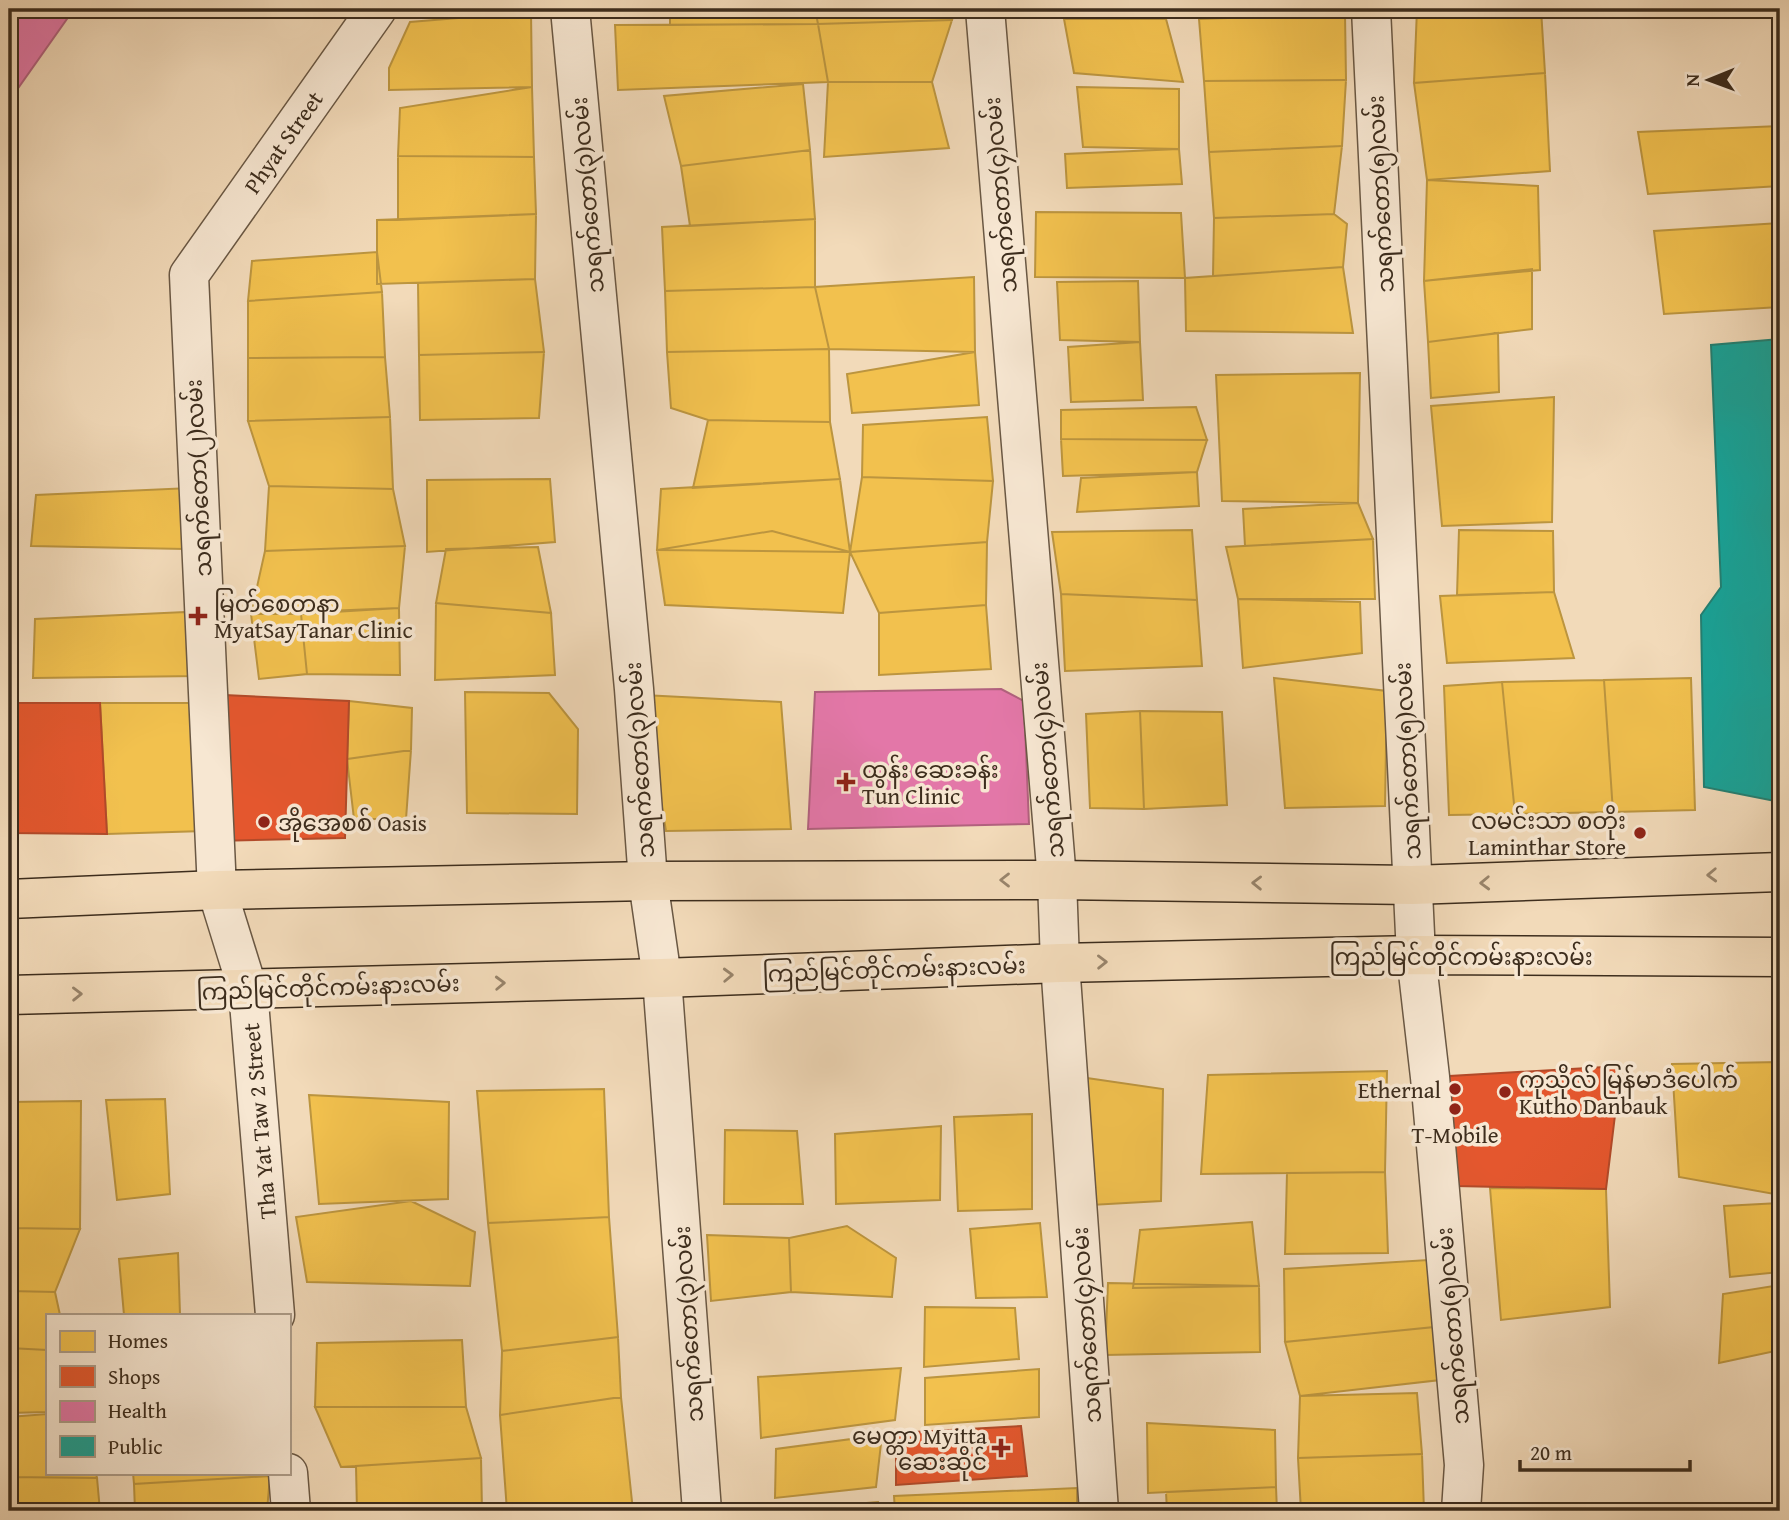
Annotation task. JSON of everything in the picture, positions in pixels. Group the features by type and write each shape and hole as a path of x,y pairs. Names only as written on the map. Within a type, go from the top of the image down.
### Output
{"main road":[{"path":"9,899 217,890 648,881 1057,880 1412,885 1780,872"},
{"name":"ကြည်မြင်တိုင်ကမ်းနားလမ်း","path":"9,995 663,978 1060,963 1416,955 1780,957"}],"street":[{"name":"Phyat Street","path":"189,275 377,9"},
{"name":"သရက်တော(၃)လမ်း","path":"569,9 634,689 648,881 663,978 702,1511"},
{"name":"သရက်တော(၄)လမ်း","path":"985,9 1057,880 1060,963 1100,1511"},
{"name":"သရက်တော(၅)လမ်း","path":"1371,9 1416,955 1430,1077 1464,1465 1461,1511"},
{"name":"သရက်တော(၂)လမ်း","path":"189,275 217,890"},
{"name":"Tha Yat Taw 2 Street","path":"217,890 248,990 275,1314"},
{"path":"288,1474 291,1511"}],"building: Homes":[{"path":"670,9 815,9 818,24 670,25"},
{"path":"815,9 952,9 952,20 818,24"},
{"path":"1199,9 1344,9 1345,14 1199,19"},
{"path":"1417,9 1541,9 1545,73 1414,83"},
{"path":"531,12 532,87 389,90 389,68 410,22"},
{"path":"1345,14 1346,80 1204,81 1199,19"},
{"path":"1064,19 1166,19 1183,82 1074,73"},
{"path":"952,20 932,82 828,82 818,24"},
{"path":"818,24 828,82 618,90 615,25"},
{"path":"1545,73 1550,171 1427,180 1414,83"},
{"path":"1346,80 1342,146 1209,152 1204,81"},
{"path":"828,82 932,82 949,148 824,157"},
{"path":"803,84 810,150 681,166 664,96"},
{"path":"532,87 534,157 398,156 400,108"},
{"path":"1077,87 1179,89 1179,149 1083,147"},
{"path":"1780,126 1780,186 1648,194 1638,132"},
{"path":"1342,146 1334,214 1214,218 1209,152"},
{"path":"1179,149 1182,184 1067,188 1065,154"},
{"path":"810,150 815,219 690,226 681,166"},
{"path":"398,156 534,157 536,214 398,220"},
{"path":"1427,180 1538,186 1540,270 1424,281"},
{"path":"1036,212 1181,213 1185,278 1035,277"},
{"path":"536,214 535,279 377,284 377,220"},
{"path":"1334,214 1347,224 1343,267 1213,276 1214,218"},
{"path":"815,219 815,287 665,291 662,227"},
{"path":"1780,223 1780,307 1664,314 1654,231"},
{"path":"377,252 382,292 248,301 252,261"},
{"path":"1343,267 1353,333 1186,331 1185,278"},
{"path":"1532,269 1532,329 1428,342 1424,281"},
{"path":"974,277 975,352 829,349 815,287"},
{"path":"535,279 544,352 419,355 418,283"},
{"path":"1138,281 1140,342 1060,340 1057,282"},
{"path":"815,287 829,349 667,352 665,291"},
{"path":"382,292 385,357 248,358 248,301"},
{"path":"1498,333 1499,392 1431,398 1428,342"},
{"path":"1140,342 1143,400 1071,402 1068,347"},
{"path":"829,349 830,422 708,420 671,408 667,352"},
{"path":"544,352 539,418 420,420 419,355"},
{"path":"975,352 979,405 852,413 847,374"},
{"path":"385,357 390,417 248,421 248,358"},
{"path":"1360,373 1358,503 1222,501 1216,375"},
{"path":"1554,397 1552,522 1442,526 1431,406"},
{"path":"1196,407 1207,440 1061,439 1061,410"},
{"path":"390,417 393,489 269,486 248,421"},
{"path":"987,417 993,481 862,477 863,425"},
{"path":"708,420 830,422 840,479 693,488"},
{"path":"1061,439 1207,440 1197,472 1063,476"},
{"path":"1197,472 1199,506 1077,512 1081,478"},
{"path":"862,477 993,481 987,542 850,552"},
{"path":"550,479 555,542 427,552 427,480"},
{"path":"840,479 850,552 657,550 661,489"},
{"path":"269,486 393,489 405,546 265,551"},
{"path":"190,488 185,549 31,546 36,495"},
{"path":"1358,503 1373,539 1245,546 1243,509"},
{"path":"1192,530 1197,600 1061,594 1052,532"},
{"path":"1459,530 1553,531 1554,592 1457,595"},
{"path":"772,531 850,552 843,613 665,605 657,550"},
{"path":"1373,539 1375,599 1238,599 1226,547"},
{"path":"987,542 986,605 879,613 850,552"},
{"path":"405,546 399,608 251,614 265,551"},
{"path":"538,547 551,613 436,603 446,549"},
{"path":"1554,592 1574,658 1447,663 1440,596"},
{"path":"1061,594 1197,600 1202,666 1065,671"},
{"path":"1238,599 1360,602 1362,653 1243,668"},
{"path":"436,603 551,613 555,675 435,680"},
{"path":"986,605 991,669 879,675 879,613"},
{"path":"399,608 400,675 307,674 301,614"},
{"path":"185,612 198,676 33,678 35,619"},
{"path":"251,614 301,614 307,674 259,679"},
{"path":"1274,678 1387,691 1385,806 1285,808"},
{"path":"1691,678 1695,810 1613,812 1604,680"},
{"path":"1604,680 1613,812 1515,814 1502,682"},
{"path":"1502,682 1515,814 1449,815 1444,686"},
{"path":"465,692 549,693 578,729 577,814 467,813"},
{"path":"643,695 781,702 791,829 666,831"},
{"path":"349,701 412,708 411,750 347,759"},
{"path":"100,703 206,703 204,831 107,834"},
{"path":"1140,711 1144,809 1090,808 1086,714"},
{"path":"1140,711 1222,712 1227,805 1144,809"},
{"path":"411,750 406,819 354,819 347,759"},
{"path":"1780,1062 1780,1195 1679,1177 1672,1064"},
{"path":"1387,1071 1385,1172 1201,1174 1208,1075"},
{"path":"1087,1078 1163,1089 1161,1201 1091,1205"},
{"path":"604,1089 609,1217 488,1223 477,1091"},
{"path":"309,1095 449,1102 448,1199 319,1204"},
{"path":"165,1099 170,1194 117,1200 106,1100"},
{"path":"81,1101 80,1229 9,1228 9,1102"},
{"path":"1032,1114 1032,1209 958,1211 954,1117"},
{"path":"941,1126 940,1200 836,1204 835,1134"},
{"path":"725,1130 797,1131 803,1204 724,1204"},
{"path":"1385,1172 1388,1253 1285,1254 1287,1173"},
{"path":"1490,1188 1606,1189 1610,1307 1501,1320"},
{"path":"411,1201 475,1232 470,1286 307,1282 296,1217"},
{"path":"1780,1203 1780,1272 1730,1277 1724,1206"},
{"path":"609,1217 618,1337 502,1351 488,1223"},
{"path":"1252,1222 1259,1286 1133,1288 1140,1230"},
{"path":"1040,1223 1047,1297 976,1298 970,1229"},
{"path":"847,1226 896,1258 892,1297 791,1292 789,1238"},
{"path":"9,1228 80,1229 55,1292 9,1291"},
{"path":"707,1235 789,1238 791,1292 711,1301"},
{"path":"178,1253 180,1314 124,1314 119,1259"},
{"path":"1428,1260 1434,1327 1285,1342 1284,1269"},
{"path":"1108,1283 1259,1286 1260,1352 1105,1355"},
{"path":"1780,1285 1780,1350 1719,1363 1723,1294"},
{"path":"9,1291 55,1292 60,1314 46,1314 46,1350 9,1348"},
{"path":"925,1307 1015,1308 1019,1359 924,1367"},
{"path":"1434,1327 1440,1380 1300,1396 1285,1342"},
{"path":"618,1337 621,1397 500,1415 502,1351"},
{"path":"462,1340 466,1407 315,1407 317,1343"},
{"path":"9,1348 46,1350 46,1412 9,1413"},
{"path":"901,1368 895,1420 761,1438 758,1377"},
{"path":"1039,1369 1039,1417 925,1425 925,1378"},
{"path":"1417,1393 1422,1454 1298,1458 1300,1396"},
{"path":"621,1397 633,1511 507,1511 500,1415"},
{"path":"315,1407 466,1407 481,1458 341,1467"},
{"path":"46,1414 46,1474 96,1474 97,1478 9,1477 9,1417"},
{"path":"1147,1423 1275,1430 1276,1487 1148,1493"},
{"path":"882,1435 876,1487 775,1498 776,1449"},
{"path":"1422,1454 1424,1511 1301,1511 1298,1458"},
{"path":"481,1458 482,1511 357,1511 356,1466"},
{"path":"133,1474 270,1476 134,1484"},
{"path":"270,1476 267,1511 135,1511 134,1484"},
{"path":"9,1477 97,1478 100,1511 9,1511"},
{"path":"1276,1487 1277,1511 1167,1511 1166,1492"},
{"path":"1077,1488 1077,1511 895,1511 894,1496"},
{"path":"878,1502 879,1511 765,1511"}],"building: Shops":[{"path":"224,695 349,701 345,838 215,841"},
{"path":"9,703 100,703 107,834 9,833"},
{"path":"1621,1066 1606,1189 1455,1186 1433,1077"},
{"path":"1021,1426 1027,1476 896,1485 896,1433"}],"building: Health":[{"path":"9,9 74,9 9,101"},
{"path":"1001,689 1024,701 1029,824 808,829 815,692"}],"building: Public":[{"path":"1780,339 1780,802 1704,787 1701,615 1721,587 1711,345"}],"place":[{"name":"မြတ်စေတနာ MyatSayTanar Clinic","path":"198,616"},
{"name":"ထွန်း ဆေးခန်း Tun Clinic","path":"846,782"},
{"name":"အိုအေစစ် Oasis","path":"264,822"},
{"name":"လမင်းသာ စတိုး Laminthar Store","path":"1640,833"},
{"name":"Ethernal","path":"1455,1089"},
{"name":"ကုသိုလ် မြန်မာဒံပေါက် Kutho Danbauk","path":"1505,1092"},
{"name":"T-Mobile","path":"1455,1109"},
{"name":"မေတ္တာ Myitta ဆေးဆိုင်","path":"1001,1448"}]}
